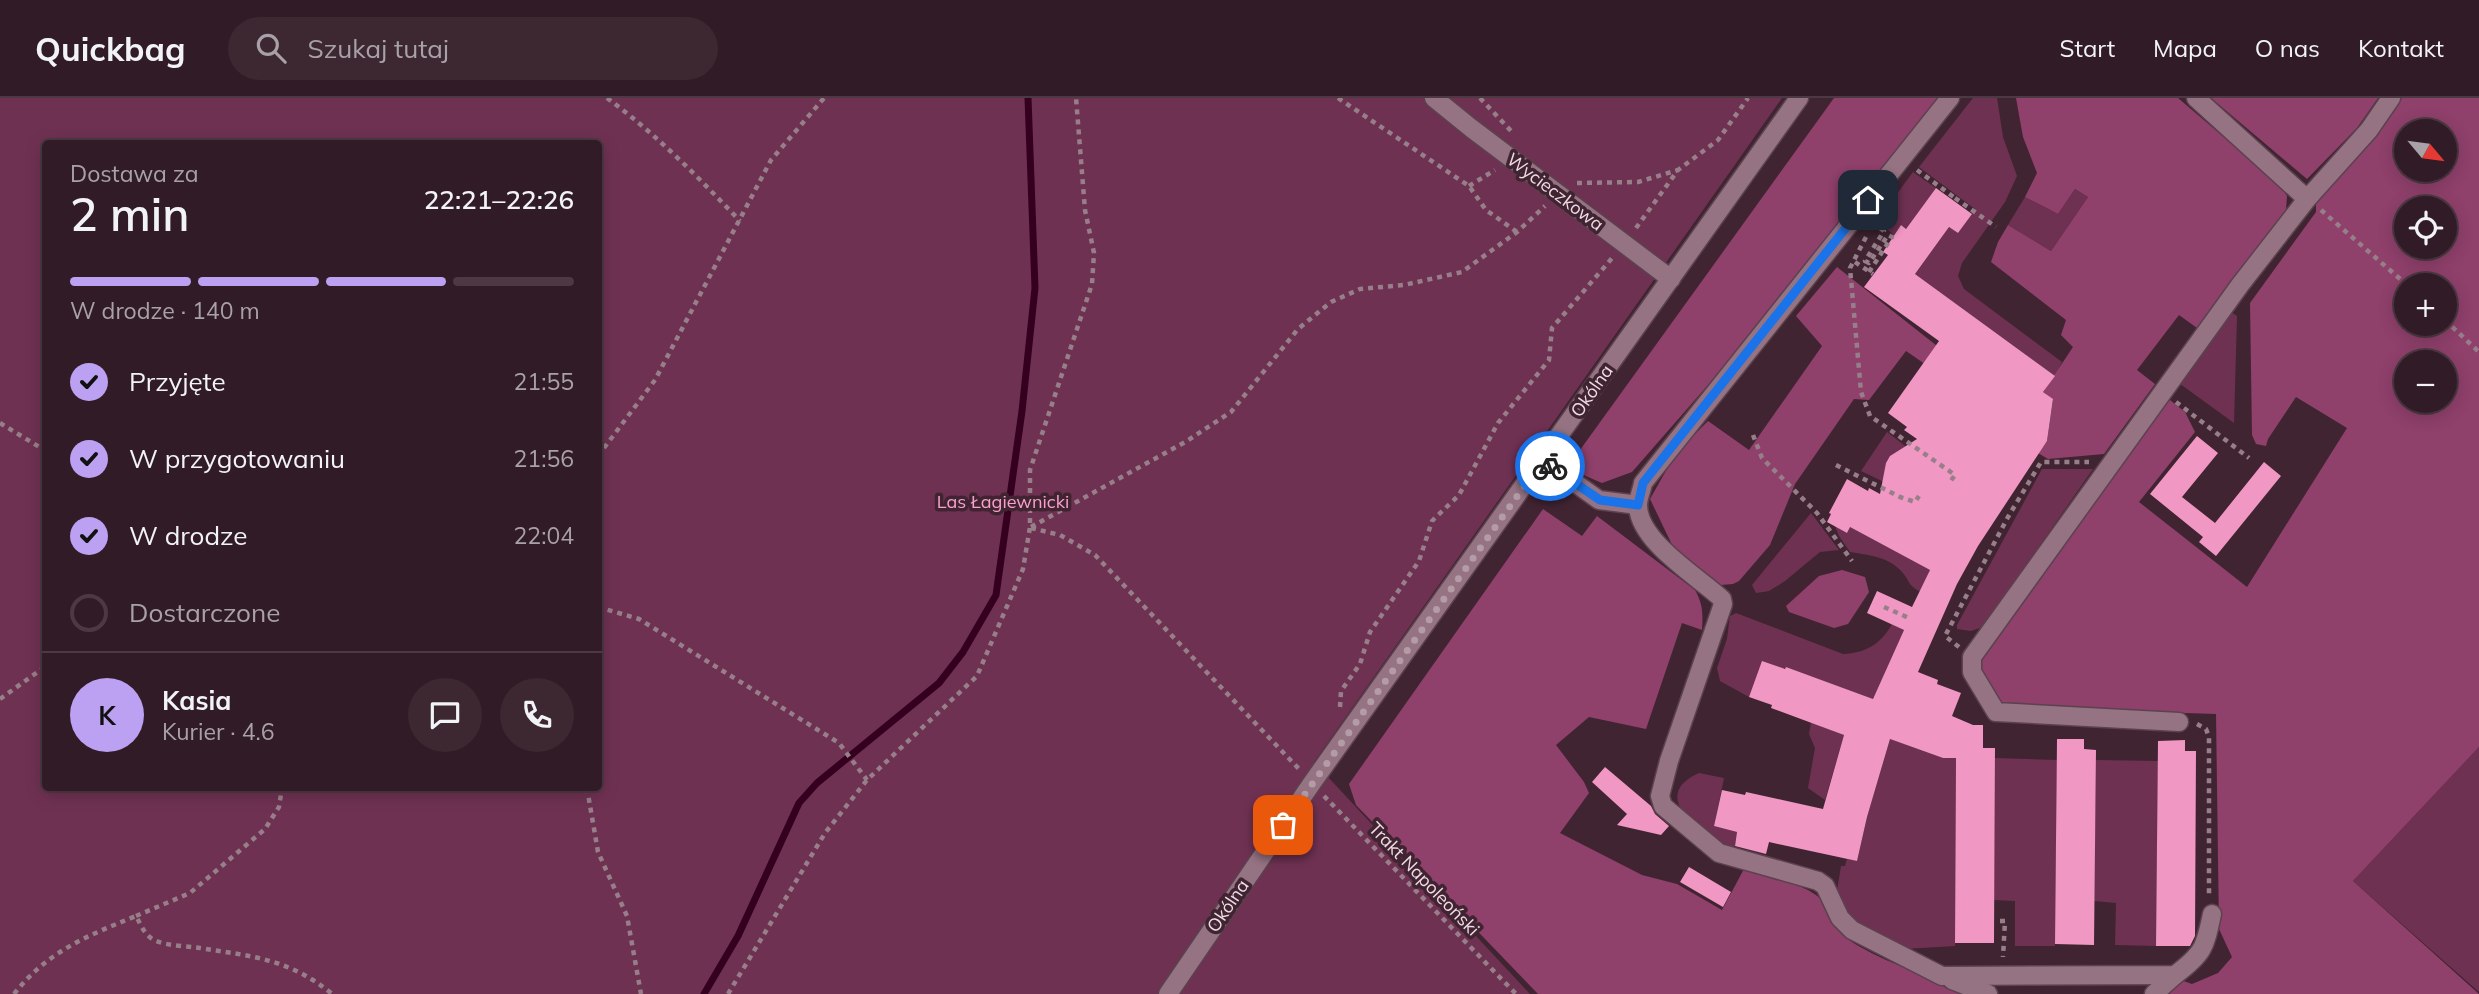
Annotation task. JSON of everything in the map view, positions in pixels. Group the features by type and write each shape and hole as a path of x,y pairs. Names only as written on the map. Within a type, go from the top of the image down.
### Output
{"street":[{"name":"Okólna","path":"1168,994 1312,783 1799,98"},
{"path":"1950,98 1643,483 1638,505 1644,527 1660,547 1722,599 1723,604 1669,761 1661,796 1663,806 1719,853 1818,881 1825,886 1840,918 1852,930 1942,976 1988,994"},
{"path":"2196,98 2307,199"},
{"path":"2179,722 1996,712 1972,672 1972,657 2240,285 2307,199 2369,130 2391,98"},
{"name":"Wycieczkowa","path":"1438,100 1671,279"},
{"path":"1543,460 1600,500 1638,505"},
{"path":"2154,994 2196,959 2206,942 2212,914"},
{"path":"1942,976 2175,975"}],"path":[{"path":"607,98 633,117 681,160 740,221"},
{"path":"602,451 655,380 771,160 824,98"},
{"path":"728,994 825,833 867,780 977,676 1023,569 1030,527 1030,470 1092,284 1094,253 1085,210 1076,98"},
{"path":"1338,98 1469,186 1486,210 1517,232"},
{"path":"1480,98 1515,134"},
{"path":"1340,719 1341,691 1360,664 1370,632 1419,561 1432,521 1459,495 1498,423 1549,360 1552,328 1624,244 1678,170 1718,140 1748,98"},
{"path":"1914,167 1954,199 1996,227"},
{"path":"1575,183 1638,182 1678,170"},
{"path":"2307,199 2354,236 2394,273"},
{"path":"1030,527 1187,440 1231,412 1298,329 1331,302 1360,289 1404,285 1462,272 1517,232 1549,201"},
{"path":"1855,262 1871,273 1892,236 1888,234 1869,263 1865,261 1884,231 1872,222 1850,268 1861,392 1870,416 1955,475 1950,482"},
{"path":"2457,331 2479,352"},
{"path":"2185,408 2249,458"},
{"path":"0,423 42,449"},
{"path":"1753,435 1762,458 1817,513 1852,561"},
{"path":"1972,657 1945,636 2008,517 2041,463 2111,462"},
{"path":"1836,465 1900,497 1915,502 1919,496"},
{"name":"Trakt Napoleoński","path":"1030,527 1060,535 1095,555 1516,994"},
{"path":"1884,607 1909,618"},
{"path":"602,608 639,620 839,743 867,780"},
{"path":"0,699 42,669"},
{"path":"2179,722 2200,724 2206,729 2208,737 2209,904 2212,914"},
{"path":"14,994 49,958 81,939 190,893 265,829 279,807 282,791"},
{"path":"588,791 598,852 627,916 641,994"},
{"path":"136,916 145,934 158,942 235,953 285,964 315,980 332,994"},
{"path":"2000,921 2005,921 2002,976"}],"green space":[{"name":"Las Łagiewnicki","path":"0,98 1782,98 1314,762 1530,994 0,994"},
{"path":"1973,98 1997,98 2003,137 2017,176 2005,202 1962,263 1958,276 1964,289 2062,362 2055,376 1915,274 1949,227 1958,233 1975,209 1919,167"},
{"path":"1913,172 1936,188 1906,229 1901,225 1894,235 1877,221"},
{"path":"2075,189 2088,197 2051,251 2008,225 2025,197 2058,214"},
{"path":"2231,312 2237,316 2234,423 2176,381"},
{"path":"1887,432 1913,452 1884,482 1861,471"},
{"path":"2042,469 2093,469 1983,627 1971,631 1957,629 1957,625"},
{"path":"1811,513 1839,550 1820,552 1785,581 1769,591 1756,593 1752,585"},
{"path":"1835,526 1847,533 1850,527 1930,570 1921,592 1891,563 1850,552"},
{"path":"1736,613 1843,654 1859,652 1872,646 1892,624 1904,630 1873,699 1786,667 1749,697 1720,681 1717,668 1727,639 1730,616"},
{"path":"1811,722 1844,735 1825,800 1808,788 1815,748 1809,734"},
{"path":"1890,739 1943,758 1956,758 1955,946 1904,949 1854,923 1839,904 1837,891 1841,866 1845,866 1847,859 1857,861"},
{"path":"2479,747 2479,992 2353,881"},
{"path":"1995,758 2057,760 2055,946 2015,946 2015,901 1994,900"},
{"path":"2096,760 2158,761 2156,946 2115,945 2116,903 2094,901"},
{"path":"1699,773 1724,778 1714,826 1737,832 1734,851 1696,826 1679,805 1678,793 1684,783"}],"shaded area":[{"path":"1834,98 1941,98 1715,377 1632,472 1602,483 1567,468"},
{"path":"2016,98 2178,98 2279,184 2287,196 2286,210 2197,328 2179,315 2137,370 2155,384 2104,454 2048,459 2038,453 2047,441 2053,400 2043,392 2073,347 2061,335 2066,320 1991,262 2008,225 2051,251 2088,197 2075,189 2058,214 2025,197 2037,173 2023,137"},
{"path":"2211,98 2378,98 2357,128 2307,179"},
{"path":"2402,98 2479,98 2479,747 2353,881 2479,994 2162,994 2178,979 2192,984 2218,973 2232,957 2219,929 2216,714 2005,707 1987,686 1982,673 1979,658 2165,396 2185,412 2195,432 2139,502 2247,587 2347,428 2296,397 2266,446 2256,444 2252,435 2250,303 2316,212 2316,199 2357,156"},
{"path":"1837,267 1946,353 1935,371 1906,351 1869,400 1854,399 1795,484 1770,545 1739,581 1721,585 1675,551 1650,499 1676,453 1708,421 1749,450 1822,346 1796,316"},
{"path":"1543,509 1582,536 1597,516 1695,590 1702,614 1702,630 1682,623 1646,729 1589,717 1556,745 1584,782 1589,793 1560,833 1642,875 1677,884 1722,910 1744,869 1800,886 1820,899 1841,931 1852,942 1894,963 1971,994 1538,994 1356,805 1349,784"},
{"path":"1842,570 1865,577 1869,592 1848,624 1834,628 1789,612 1786,606 1819,576"}],"building":[{"path":"1936,188 1972,214 1958,233 1949,227 1915,274 2055,376 2043,392 2053,399 2047,441 1978,546 1957,584 1918,672 1938,680 1937,684 1961,693 1952,716 1973,725 1983,725 1983,748 1995,748 1994,943 1955,943 1956,758 1943,758 1890,739 1857,861 1769,842 1766,854 1735,846 1737,832 1714,826 1722,790 1745,795 1746,792 1823,809 1844,735 1749,697 1762,661 1873,699 1904,630 1867,613 1877,591 1912,607 1930,570 1850,527 1847,533 1827,522 1847,479 1868,491 1869,488 1880,494 1890,456 1917,439 1904,430 1907,427 1888,413 1939,341 1864,287 1888,255 1883,252 1901,225 1906,229"},
{"path":"2197,436 2218,453 2182,497 2215,523 2264,462 2281,476 2216,556 2199,542 2203,537 2150,494"},
{"path":"2057,739 2084,739 2084,749 2096,750 2094,945 2055,944"},
{"path":"2185,740 2185,751 2196,751 2195,936 2190,946 2156,946 2158,741"},
{"path":"1605,767 1651,806 1655,814 1669,826 1661,835 1617,825 1627,814 1592,782"},
{"path":"1689,867 1731,892 1723,907 1680,882"}],"waterway":[{"path":"704,994 738,936 799,803 817,783 939,683 963,652 996,595 1022,411 1035,288 1028,98"}],"way so far":[{"path":"1283,825 1543,460 1550,466"}],"route":[{"path":"1550,466 1600,500 1638,505 1643,483 1868,200"}]}
